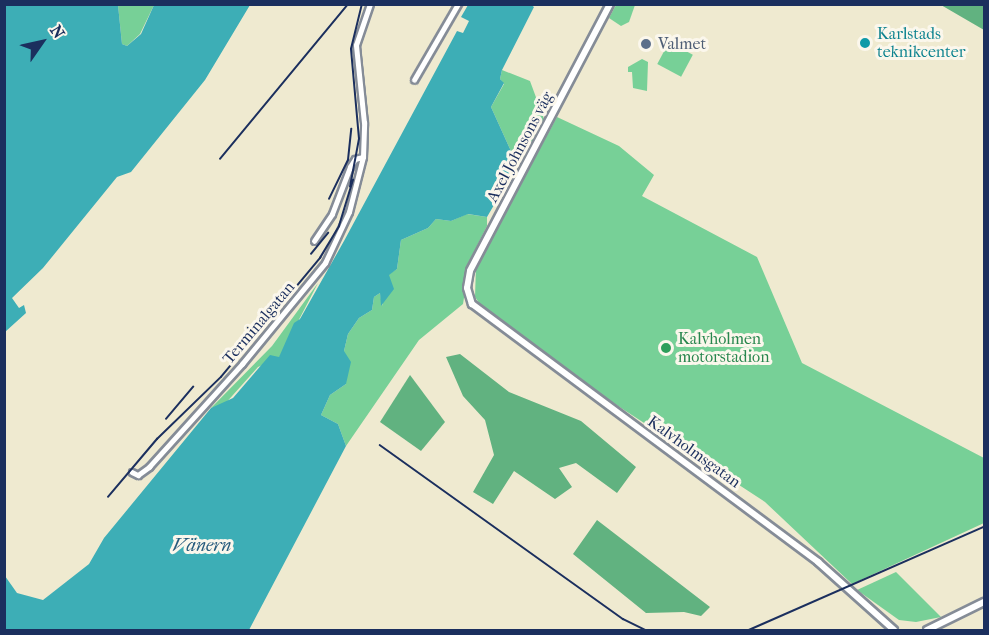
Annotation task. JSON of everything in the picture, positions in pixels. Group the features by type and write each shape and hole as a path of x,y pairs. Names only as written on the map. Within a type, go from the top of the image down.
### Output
{"street":[{"path":"314,241 332,214 350,166 355,159 363,157 356,45 370,4"},
{"path":"414,80 458,4"},
{"name":"Axel Johnsons väg","path":"472,304 467,288 470,271 610,4"},
{"name":"Terminalgatan","path":"132,472 138,475 149,467 242,364 325,263 352,203 363,157"},
{"name":"Kalvholmsgatan","path":"472,304 818,562 894,630"},
{"path":"927,630 984,602"}],"green space":[{"path":"118,5 154,5 140,34 127,46 122,44"},
{"path":"616,5 635,5 629,22 621,26 609,18"},
{"path":"941,5 984,5 984,30"},
{"path":"669,42 693,55 681,77 657,64"},
{"path":"642,59 648,62 647,91 633,88 632,72 628,72 628,67"},
{"path":"502,70 530,81 544,119 526,156 515,160 491,107 504,84 500,79"},
{"name":"Kalvholmen motorstadion","path":"557,117 619,146 654,175 642,196 757,257 802,363 984,458 984,523 852,584 765,502 615,404 484,310 475,297 476,266"},
{"path":"467,214 487,217 487,226 470,260 463,304 419,340 346,446 338,424 321,415 330,395 346,384 344,351 348,334 359,318 372,310 374,297 380,293 382,306 389,274 397,269 401,240 428,228 436,219 451,221"},
{"path":"318,283 279,358 258,367 224,405 211,408 272,346"},
{"path":"460,354 509,392 581,421 636,467 617,493 576,463 559,468 572,487 555,499 514,471 493,504 473,492 494,455 485,420 463,396 446,357"},
{"path":"410,375 445,422 421,451 380,422"},
{"path":"597,520 710,607 701,616 684,612 646,613 573,554"},
{"path":"896,572 941,617 916,622 899,620 857,590"}],"water":[{"path":"5,4 118,5 122,44 127,46 141,34 154,5 250,5 205,80 131,172 117,177 43,268 12,298 19,308 24,305 26,313 5,332"},
{"name":"Vänern","path":"530,4 534,7 502,70 500,79 504,83 491,107 515,160 501,193 487,217 468,214 451,221 436,219 428,228 401,240 397,269 389,275 394,289 381,306 380,293 374,297 372,310 359,318 348,334 344,351 351,362 346,384 330,395 321,415 338,424 346,446 249,630 5,630 5,576 17,593 43,600 89,564 104,538 211,408 233,398 270,355 279,357 294,323 300,319 344,241 457,31 463,33 469,21 461,17 468,5"}],"railway":[{"path":"220,159 348,4"},
{"path":"350,187 359,139 351,49 362,4"},
{"path":"329,199 348,160 351,129"},
{"path":"108,497 157,439 221,377 320,258 339,226 353,180"},
{"path":"311,254 328,233"},
{"path":"166,419 193,387"},
{"path":"380,445 623,619 646,630"},
{"path":"749,630 984,527"}],"place":[{"name":"Karlstads teknikcenter","path":"865,43"},
{"name":"Valmet","path":"646,44"},
{"name":"Kalvholmen motorstadion","path":"666,348"}]}
